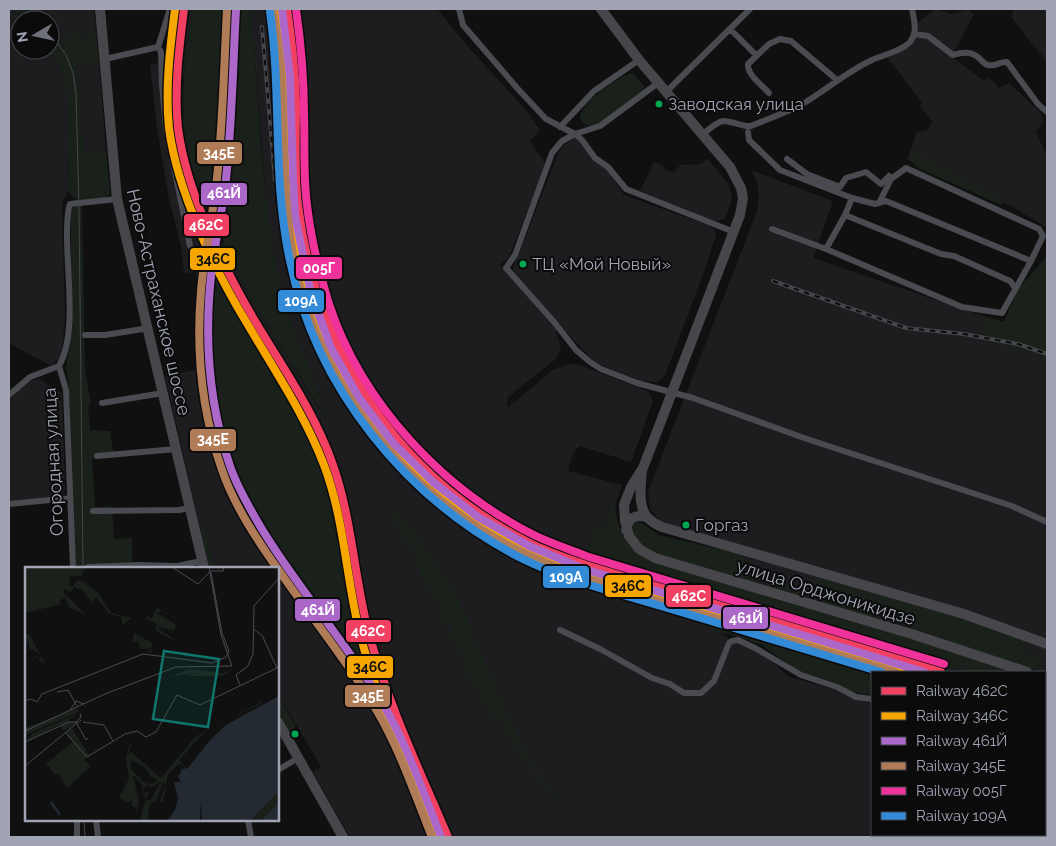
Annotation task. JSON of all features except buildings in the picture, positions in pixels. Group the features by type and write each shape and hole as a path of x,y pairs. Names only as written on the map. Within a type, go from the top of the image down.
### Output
{"main road":[{"name":"Ново-Астраханское шоссе","path":"100,9 117,200 149,328 203,565"},
{"path":"602,9 639,60 730,167 739,181 743,198 734,232 643,468 626,497 624,514 626,530"},
{"path":"626,530 627,524 632,518 646,517 641,500 643,468"},
{"name":"улица Орджоникидзе","path":"646,517 662,527 964,614 1047,644"},
{"name":"улица Орджоникидзе","path":"626,530 633,543 639,549 655,558 912,634 1023,671"},
{"path":"279,724 343,837"}],"street":[{"path":"170,9 158,47 161,52 166,128 190,246"},
{"path":"459,9 463,25 546,119 575,134 582,140 595,158 608,167 626,189 734,232"},
{"path":"666,92 750,9"},
{"path":"703,134 715,124 724,121 752,126 801,105 837,80 873,59 888,55 900,48 910,42 914,34 912,9"},
{"path":"730,29 756,55"},
{"path":"914,34 928,36 953,55 970,52 986,64 995,65 1002,61 1007,62 1038,104 1047,112"},
{"path":"769,93 748,69 748,64 770,44 780,39 791,42 837,80"},
{"path":"104,59 158,47"},
{"path":"560,127 594,91 639,60"},
{"path":"658,83 600,126 575,134 562,141 552,153 515,255 506,268 576,350 601,369 637,383 693,398 834,448 1012,506 1047,522"},
{"path":"748,132 749,140 780,170 852,198 875,204 886,201 1031,261"},
{"path":"787,159 807,174 840,187 846,178 866,172 881,184 889,176"},
{"path":"772,229 826,249 962,307 1002,313 1043,236 1039,229 906,168 891,179 879,203"},
{"path":"826,249 852,198"},
{"name":"Огородная улица","path":"73,567 66,390 59,366 65,355 69,314 68,206 70,204 117,200"},
{"path":"845,215 940,254 954,256 1010,281 1015,288"},
{"path":"84,335 105,335 149,328"},
{"path":"9,395 30,377 59,366"},
{"path":"102,402 164,393"},
{"path":"97,456 176,448"},
{"path":"9,504 70,498"},
{"path":"93,511 179,510 190,508"},
{"path":"88,567 203,565"},
{"path":"560,630 600,649 652,678 670,684 684,693 701,693 714,681 729,643 738,640 801,675 837,687 856,697 871,699"},
{"path":"279,769 298,758"},
{"path":"77,821 77,837"},
{"path":"96,821 98,837"},
{"path":"248,821 251,837"}],"shaded area":[{"path":"9,9 19,9 10,10 10,60 56,60 67,93 69,191 63,200 62,207 65,314 60,357 51,366 9,343"},
{"path":"19,9 38,10 20,10"},
{"path":"94,9 96,34 77,35 77,30 60,39 60,10 38,10"},
{"path":"173,9 193,9 183,79 183,112 188,147 197,180 213,217 208,219 213,230 208,232 216,250 212,324 213,367 224,431 234,466 268,532 313,600 374,681 393,714 395,713 364,630 340,505 329,467 319,441 297,397 241,302 219,257 223,255 219,245 223,243 250,297 326,419 325,410 291,324 280,287 273,250 267,212 251,9 437,9 468,47 527,111 540,130 530,141 546,164 509,257 500,265 555,327 561,347 557,358 508,397 507,408 553,370 569,364 579,365 648,391 653,401 631,462 580,446 573,453 568,471 622,485 616,502 612,501 606,526 597,523 589,560 963,671 904,671 736,622 551,564 520,549 476,521 486,542 535,572 689,618 768,658 789,677 830,688 854,699 871,703 871,836 886,836 350,837 313,772 321,767 279,696 279,567 216,567 201,519 198,518 165,376 205,368 196,272 184,273 181,246 169,199 157,128 150,64 165,63 167,39"},
{"path":"193,9 231,9 227,100 215,221 199,186 190,158 186,137 183,95 184,74"},
{"path":"231,9 238,9 234,100 228,179 220,232 215,221 227,100"},
{"path":"238,9 251,9 261,148 269,217 280,285 290,319 328,421 250,297 223,243 220,232 228,179"},
{"path":"935,9 951,14 968,10 974,14 956,48 949,55 984,81 989,77 999,88 1009,83 1040,112 1044,121 1036,132 1045,152 1047,152 1047,228 1015,208 907,159 917,132 926,131 933,122 920,106 922,103 905,79 887,58 912,43 917,23"},
{"path":"1014,9 1047,9 1047,62 1011,17"},
{"path":"77,29 78,35 96,34 99,62 76,64 84,153 106,151 110,194 98,199 78,200 69,191 67,93 57,61 60,60 60,39"},
{"path":"99,62 106,151 84,154 80,92 76,64"},
{"path":"633,73 644,86 643,90 599,124 589,126 581,121 581,114 595,96 617,80"},
{"path":"574,138 607,169 624,195 710,226 715,231 716,235 704,272 665,375 656,382 638,381 603,366 592,359 518,280 513,271 558,154 564,145"},
{"path":"914,152 1003,199 1001,205 916,167 908,157"},
{"path":"708,159 728,183 731,192 732,199 725,218 722,220 714,221 640,191 654,162 661,165 667,171 675,172 680,165 701,164"},
{"path":"751,170 833,201 813,258 986,317 981,334 1017,349 1047,358 1047,639 780,556 663,523 650,508 648,492 757,211 759,196 757,181"},
{"path":"82,206 85,371 91,403 88,407 90,430 110,431 114,457 92,459 95,507 112,506 114,539 132,538 132,567 74,567 69,389 66,367 70,342 71,212 73,207"},
{"path":"216,250 243,305 289,383 328,465 340,505 364,628 370,650 395,713 393,714 374,681 313,600 268,532 234,466 224,431 213,367 212,324"},
{"path":"1047,256 1047,358 983,340 981,334 986,317 1004,322 1018,289"},
{"path":"39,379 62,393 65,490 60,497 9,503 9,401 22,386 32,380"},
{"path":"612,501 616,502 616,516 620,529 626,541 635,551 911,637 1011,671 963,671 585,558 597,523 606,526"},
{"path":"392,507 401,514 429,552 458,598 521,742 560,803 559,807 506,735 506,726 492,717 481,701 482,695 478,693 462,665 464,661 449,636 452,631 450,624 444,625 441,620 440,607 430,594 419,573 415,550 403,542 399,528 391,514"},
{"path":"198,518 201,518 216,567 209,567"},
{"path":"475,520 517,548 587,576 904,671 871,671 871,695 855,693 837,684 803,673 762,645 726,633 720,634 689,618 535,572 486,542 471,527"},
{"path":"638,521 661,536 743,554 755,571 771,576 748,582 656,554 639,544 633,535 631,524"},
{"path":"743,554 821,577 821,603 748,582 770,576 755,571"},
{"path":"821,577 966,619 1026,641 1023,651 1041,658 1037,671 909,627 821,603 811,589 812,580"},
{"path":"777,581 797,587 806,598 760,586"},
{"path":"1026,641 1047,648 1047,674 1046,671 1037,671 1041,658 1023,651"},
{"path":"279,696 296,727 289,732 279,713"}],"tram line":[{"path":"60,47 66,55 73,73 76,93 83,567"},
{"path":"84,821 85,837"}],"railway":[{"path":"262,27 275,180"},
{"path":"773,281 906,328 964,334 1018,344 1047,354"}],"rail line":[{"name":"346С","path":"175,9 171,38 168,113 173,152 180,178 199,230 235,304 299,411 324,465 336,506 355,610 366,657 395,735 439,837"},
{"name":"462С","path":"184,9 178,69 178,128 182,152 197,203 231,277 255,321 298,391 326,446 345,506 363,610 384,683 448,837"},
{"name":"345Е","path":"227,9 219,157 201,291 200,359 205,404 222,470 246,521 276,567"},
{"name":"461Й","path":"236,9 228,158 212,267 208,317 210,367 217,417 223,442 236,482 260,526 287,568 347,649 375,691 395,726 441,837"},
{"name":"461Й","path":"282,9 290,77 295,216 311,294 331,348 359,398 393,443 433,482 478,517 529,546 584,569 921,671"},
{"name":"462С","path":"287,9 296,91 298,205 308,259 323,310 344,358 371,404 403,445 440,482 483,515 530,543 544,549 586,565 938,671"},
{"name":"005Г","path":"296,9 303,75 306,194 316,255 329,304 344,341 362,376 384,409 438,469 502,517 549,542 589,557 944,664"},
{"name":"345Е","path":"273,10 279,48 288,219 296,271 318,338 338,377 361,414 388,449 418,480 451,508 487,533 546,563 608,586 892,671"},
{"name":"346С","path":"278,10 287,92 289,206 299,261 315,313 337,363 364,409 397,452 435,490 479,523 527,551 562,566 909,671"},
{"name":"109А","path":"270,12 276,74 279,168 284,230 290,261 303,308 321,353 344,395 372,435 404,472 440,505 479,534 538,566 590,585 878,671"},
{"name":"345Е","path":"279,570 341,656 377,711 400,757 432,837"}],"place":[{"name":"Заводская улица","path":"659,104"},
{"name":"ТЦ «Мой Новый»","path":"523,264"},
{"name":"Горгаз","path":"686,525"}]}
